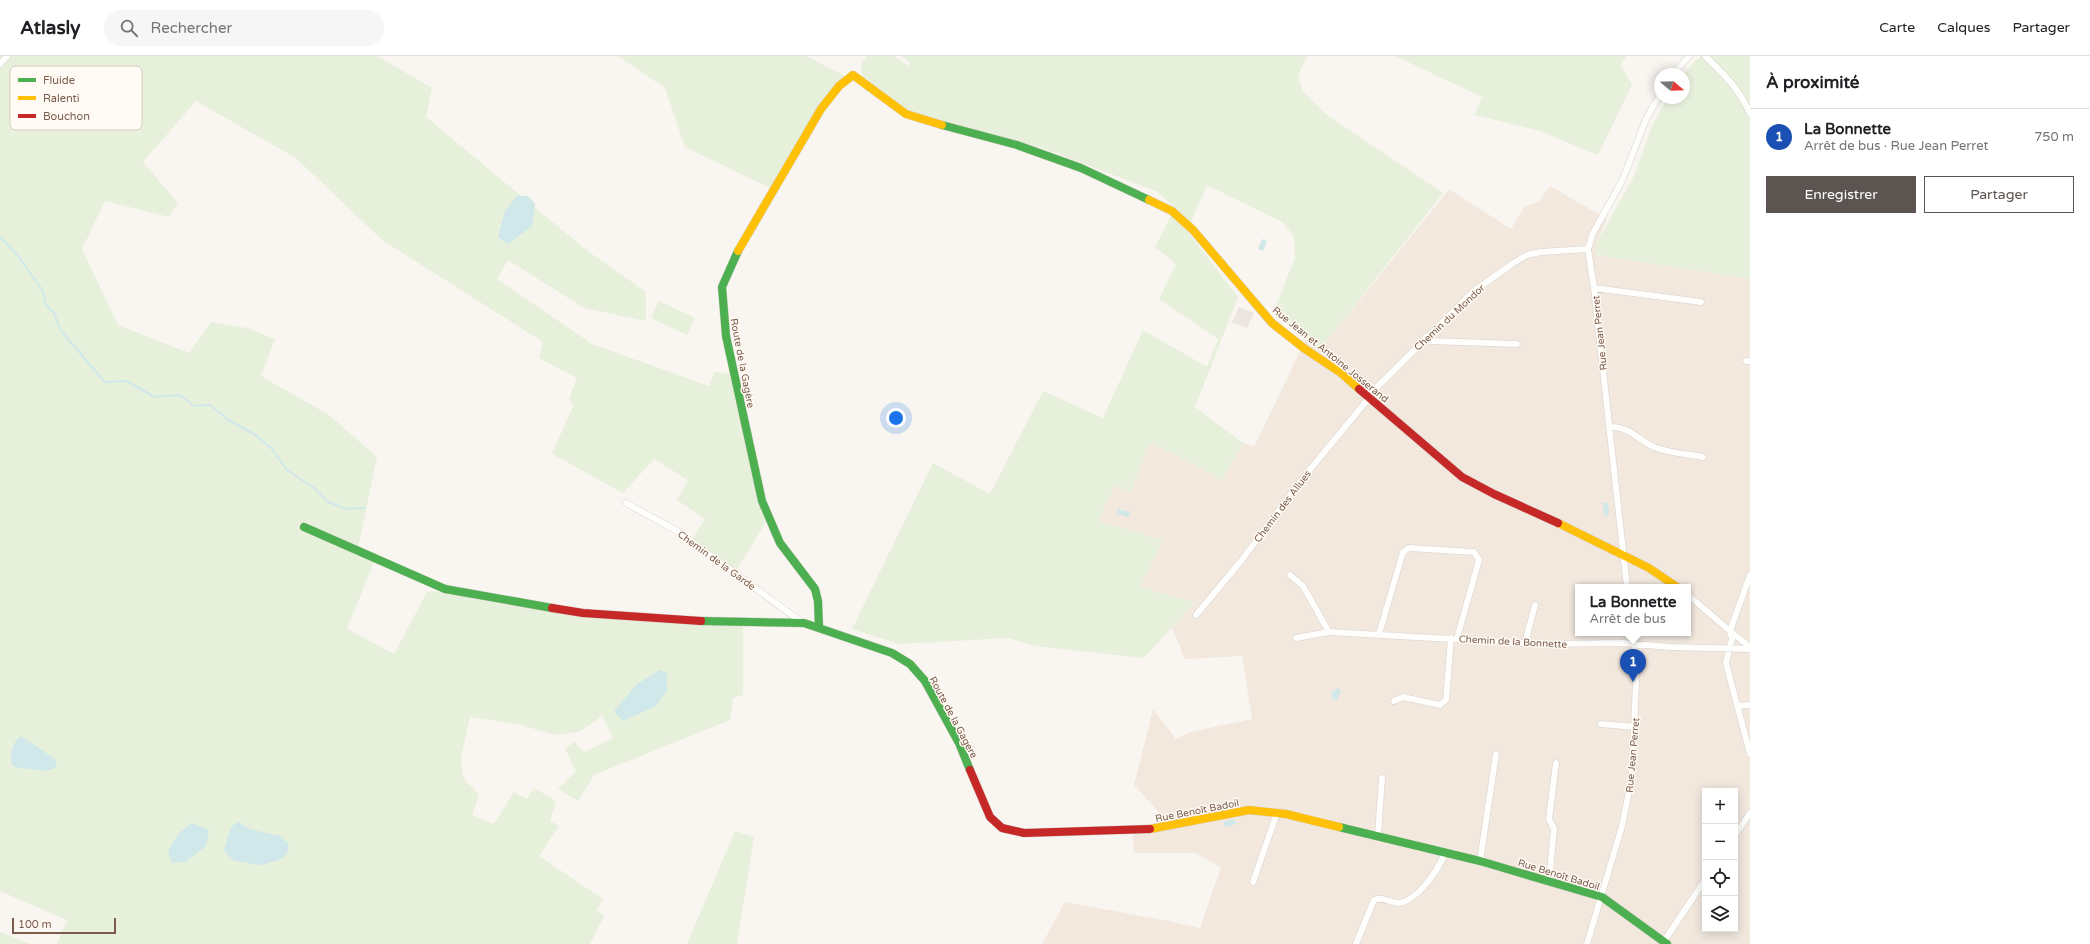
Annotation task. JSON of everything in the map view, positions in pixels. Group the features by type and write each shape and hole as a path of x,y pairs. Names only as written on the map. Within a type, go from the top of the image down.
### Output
{"street":[{"path":"0,64 6,56"},
{"path":"1679,68 1690,56"},
{"path":"1706,56 1726,77 1746,104 1750,114"},
{"name":"Rue Jean et Antoine Josserand","path":"853,75 906,114 921,120 1017,145 1081,168 1172,211 1194,230 1272,323 1305,349 1341,373 1462,477 1494,494 1617,551 1622,556 1649,568 1673,584"},
{"name":"Route de la Gagère","path":"819,627 818,601 815,589 780,543 762,501 726,336 722,287 732,260 821,109 839,86 853,75"},
{"name":"Rue Jean Perret","path":"1627,584 1622,556 1610,426 1588,249 1593,233 1622,181 1647,117 1655,104"},
{"name":"Chemin du Mondor","path":"1369,398 1371,393 1474,291 1527,255 1540,252 1588,249"},
{"path":"1594,288 1701,302"},
{"path":"1426,337 1430,341 1517,344"},
{"name":"Chemin des Allues","path":"1196,615 1241,561 1303,478 1369,398"},
{"path":"1610,426 1626,428 1653,446 1662,449 1703,457"},
{"name":"Chemin de la Garde","path":"626,503 676,531 804,624"},
{"name":"Route de la Gagere","path":"304,527 325,538 368,554 428,583 445,589 582,613 679,621 804,624 819,627 892,653 910,664 925,681 959,743 990,817"},
{"path":"1379,634 1403,552 1409,548 1474,552 1480,560 1454,638 1446,700 1440,705 1403,697 1394,701"},
{"path":"1290,575 1303,586 1330,632"},
{"path":"1750,575 1730,631 1732,639 1726,663 1750,754"},
{"path":"1691,598 1750,648"},
{"path":"1525,643 1535,605"},
{"name":"Chemin de la Bonnette","path":"1296,638 1330,632 1525,643 1623,643 1636,645 1729,649"},
{"name":"Rue Jean Perret","path":"1587,944 1602,897 1628,802 1632,776 1635,728 1636,645 1634,636"},
{"path":"1729,649 1750,648"},
{"path":"1737,706 1750,705"},
{"path":"1601,724 1635,728"},
{"path":"1480,861 1496,754"},
{"path":"1548,881 1554,829 1549,819 1556,763"},
{"path":"1378,835 1382,778"},
{"name":"Rue Benoît Badoil","path":"990,817 1002,828 1024,833 1156,829 1249,810 1277,813 1378,835 1480,861 1602,897 1665,943"},
{"path":"1253,882 1277,813"},
{"path":"1738,831 1750,813"},
{"path":"1356,944 1374,900 1381,897 1397,903 1406,901 1428,882 1437,870 1445,852"},
{"path":"1665,943 1702,885"}],"shaded area":[{"path":"1550,186 1607,219 1596,244 1596,255 1750,279 1750,944 1042,944 1065,902 1200,928 1221,867 1195,853 1134,853 1133,827 1169,823 1134,785 1153,709 1176,739 1191,732 1252,719 1242,656 1185,659 1172,628 1194,602 1139,587 1163,540 1098,522 1115,486 1131,491 1150,442 1222,480 1243,443 1254,447 1305,341 1319,351 1449,189 1511,229 1524,207 1539,201"},
{"path":"1239,307 1254,313 1247,328 1232,322"}],"green space":[{"path":"0,56 377,56 432,88 426,117 585,249 646,292 646,321 584,308 508,260 497,279 592,344 709,386 714,372 730,374 765,523 737,570 692,539 705,519 677,500 688,480 654,459 623,493 552,454 573,406 569,399 577,378 539,358 543,342 382,240 296,158 196,101 143,162 178,203 169,217 105,201 82,249 118,325 189,353 211,322 247,328 275,339 261,376 329,415 377,457 357,553 374,562 347,629 394,654 427,592 434,591 582,615 743,625 743,695 733,698 730,720 594,775 578,801 558,789 576,771 565,749 574,742 585,752 613,738 602,715 596,721 578,732 556,735 517,724 470,717 461,758 463,778 479,794 472,815 494,824 514,792 527,799 534,788 556,801 550,821 559,826 539,856 603,899 597,910 604,916 590,944 57,944 67,920 0,891"},
{"path":"618,56 806,56 845,76 819,106 770,188 685,147 665,88"},
{"path":"867,56 894,56 908,66 910,62 902,56 1307,56 1298,76 1303,92 1327,115 1443,193 1319,351 1273,313 1295,258 1294,236 1282,222 1207,185 1187,231 1238,297 1195,407 1243,443 1222,480 1175,454 1150,443 1131,491 1115,486 1098,521 1163,540 1140,587 1195,602 1144,658 1036,646 1008,638 899,644 852,629 933,463 990,494 1043,391 1103,418 1143,330 1207,367 1218,339 1159,299 1176,264 1155,247 1175,208 1158,192 1048,150 990,133 921,117 897,105 862,76 861,64"},
{"path":"1395,56 1626,56 1621,65 1632,85 1598,155 1540,131 1475,115 1482,97"},
{"path":"1702,56 1750,56 1750,279 1596,255 1596,244 1634,176 1652,126 1665,104 1690,104 1689,68"},
{"path":"659,301 695,318 687,335 651,318"},
{"path":"735,831 754,837 737,944 687,944"},
{"path":"0,932 31,944 0,944"}],"water":[{"path":"517,196 528,196 535,204 532,226 508,244 498,237 505,211"},
{"path":"1262,239 1267,241 1263,251 1258,249"},
{"path":"1603,503 1608,503 1609,515 1604,516"},
{"path":"1118,509 1130,512 1128,517 1117,514"},
{"path":"660,670 667,674 667,691 656,706 623,721 614,711 637,684"},
{"path":"1339,688 1341,691 1337,699 1333,700 1331,693"},
{"path":"21,736 55,759 57,761 55,768 50,770 41,770 17,768 12,765 11,758 13,745"},
{"path":"1234,819 1236,824 1225,827 1223,822"},
{"path":"238,822 250,829 280,836 289,844 287,854 279,860 261,865 234,861 224,851 231,827"},
{"path":"192,823 209,830 206,846 185,862 172,863 168,851 179,833"}],"waterway":[{"path":"0,237 18,256 43,291 45,303 54,313 61,331 105,382 126,381 155,397 180,395 194,406 210,405 230,421 256,435 272,449 287,470 313,487 328,502 347,509 365,508"}],"traffic: fast":[{"path":"942,125 1017,145 1081,168 1149,200"},
{"path":"738,251 722,287 726,336 762,501 780,543 815,589 818,601 819,627"},
{"path":"304,527 445,589 552,608"},
{"path":"701,621 804,623 892,653 910,664 925,681 959,743 970,770"},
{"path":"1339,827 1480,861 1602,897 1667,944"}],"traffic: slow":[{"path":"738,251 821,109 839,86 853,75 906,114 942,125"},
{"path":"1149,200 1172,211 1193,230 1272,323 1305,349 1341,373 1359,389"},
{"path":"1558,523 1649,568 1673,584"},
{"path":"1150,829 1249,810 1286,814 1339,827"}],"traffic: jam":[{"path":"1359,389 1462,477 1494,494 1558,523"},
{"path":"552,608 583,613 701,621"},
{"path":"970,770 990,817 1002,828 1024,833 1150,829"}],"place":[{"name":"La Bonnette","path":"1633,682"}]}
